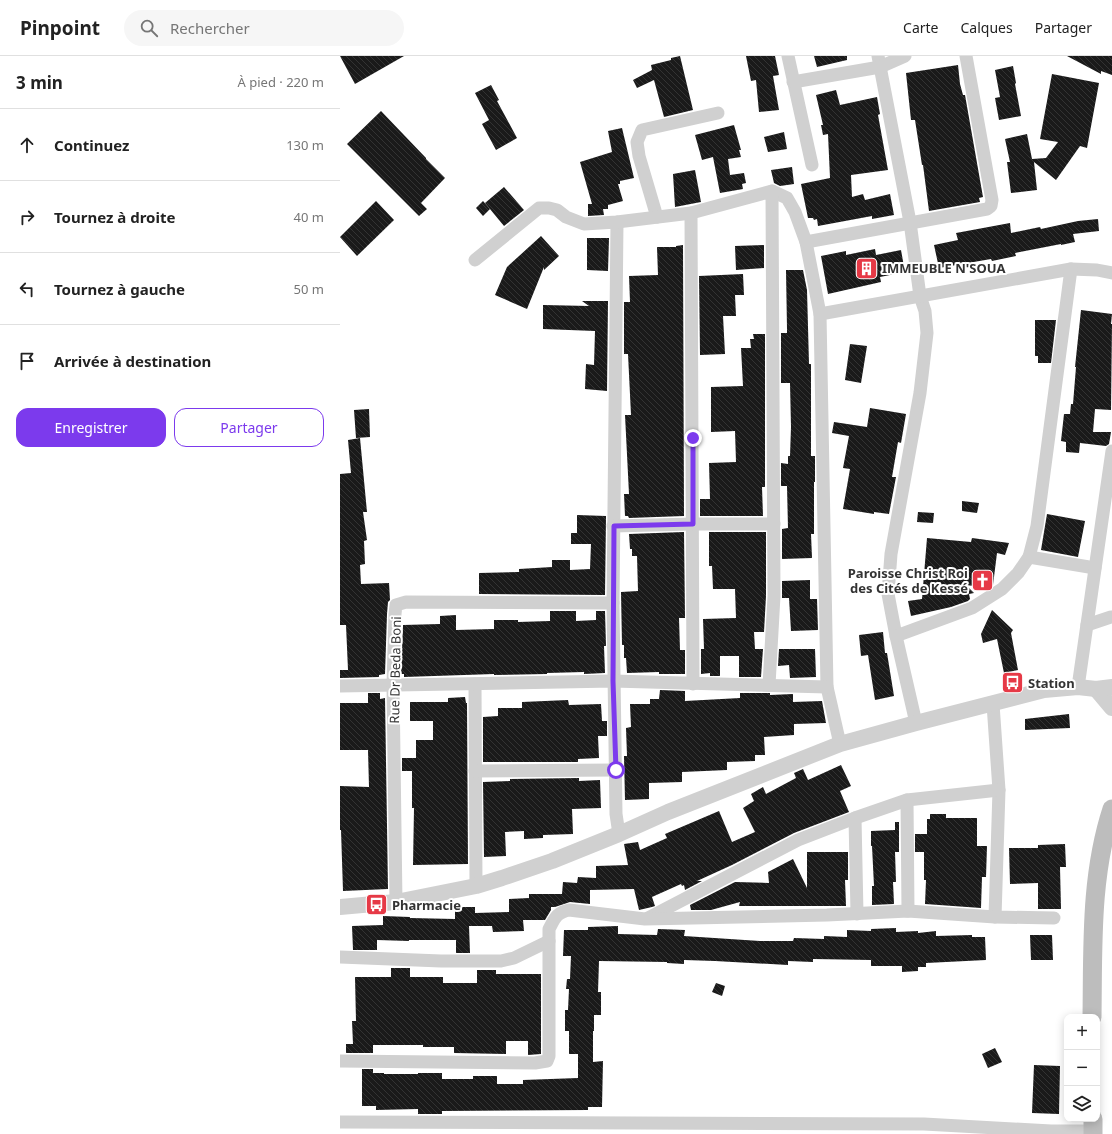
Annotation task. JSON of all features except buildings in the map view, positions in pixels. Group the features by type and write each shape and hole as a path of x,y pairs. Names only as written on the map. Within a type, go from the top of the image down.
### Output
{"main road":[{"path":"1092,1014 1094,913 1102,846 1112,809"}],"street":[{"path":"788,56 812,165"},
{"path":"793,82 905,56"},
{"path":"806,242 987,209 991,206 992,200 966,56"},
{"path":"879,62 910,222 920,296 925,311 926,333 921,386 891,554 888,594 916,723"},
{"path":"657,217 639,156 637,142 642,130 718,114"},
{"path":"769,685 774,596 772,191"},
{"path":"474,260 539,208 557,210 566,217 584,224 616,222 691,213 772,191 787,198 806,242 820,314 827,687 840,744"},
{"path":"691,213 693,524 692,684"},
{"path":"616,222 613,681 616,814 619,834"},
{"path":"820,314 1071,269 1097,270 1112,273"},
{"path":"896,636 972,608 1002,589 1018,573 1029,557 1038,526 1071,269"},
{"path":"1078,687 1112,452"},
{"path":"614,526 774,524"},
{"path":"1029,557 1094,574 1106,575"},
{"name":"Rue Dr Beda Boni","path":"396,902 394,685 396,606 406,602 613,603"},
{"path":"1087,625 1111,617"},
{"path":"340,686 613,681 827,687"},
{"path":"475,684 476,886"},
{"path":"340,907 396,902 476,886 552,861 668,812 840,744 1044,690 1078,687 1104,688 1112,708"},
{"path":"993,704 1000,790 995,917"},
{"path":"475,771 616,770"},
{"path":"645,919 798,840 855,818 907,800 1000,790"},
{"path":"907,800 908,911"},
{"path":"855,818 857,914"},
{"path":"340,1061 535,1063 547,1061 549,1056 549,929 554,918 560,912 569,910 645,919 857,914 908,911 995,917 1054,918"},
{"path":"340,957 441,961 502,961 514,958 549,941"},
{"path":"340,1122 1050,1131 1093,1128"}],"place":[{"name":"IMMEUBLE N'SOUA","path":"866,268"},
{"name":"Paroisse Christ Roi des Cités de Kessé","path":"983,580"},
{"name":"Station","path":"1012,683"},
{"name":"Pharmacie","path":"376,905"}],"route":[{"path":"616,770 613,681 614,526 693,524 693,438"}]}
